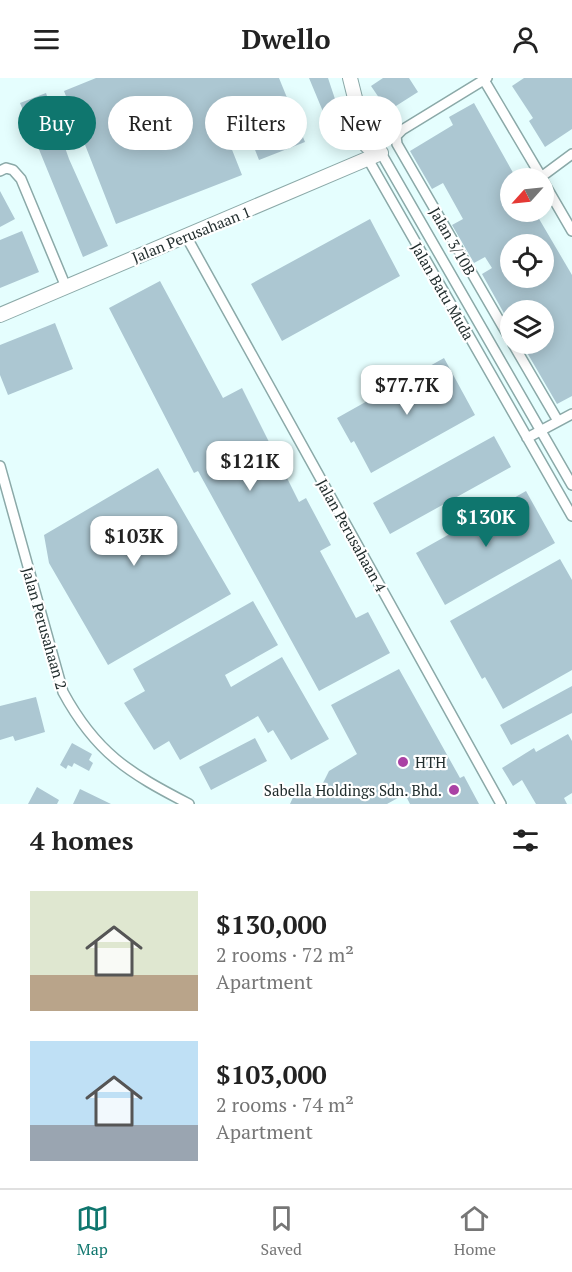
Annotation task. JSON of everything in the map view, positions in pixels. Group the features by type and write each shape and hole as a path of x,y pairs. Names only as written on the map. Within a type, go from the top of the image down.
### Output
{"street":[{"path":"350,78 355,96"},
{"path":"486,79 536,168"},
{"name":"Jalan 3/10B","path":"486,79 402,130 396,136 397,144 500,322"},
{"path":"368,150 368,159"},
{"path":"378,150 381,153"},
{"name":"Jalan Perusahaan 1","path":"0,315 381,153"},
{"name":"Jalan Batu Muda","path":"381,153 572,485"},
{"path":"554,169 572,154"},
{"name":"Jalan Batu Muda","path":"368,159 572,516"},
{"path":"0,171 6,168 13,170 21,179 66,286"},
{"path":"554,200 572,231"},
{"name":"Jalan Perusahaan 4","path":"186,236 501,804"},
{"path":"519,354 558,421"},
{"path":"527,438 572,414"},
{"name":"Jalan Perusahaan 2","path":"0,466 63,692 76,715 111,757 144,780 189,804"}],"building":[{"path":"96,78 279,78 286,96 205,96 205,150 232,150 242,175 116,224 87,150 96,150 96,96 66,96 64,91"},
{"path":"309,78 328,78 334,96 319,96 319,102"},
{"path":"383,78 409,78 418,92 402,102 402,96 378,96 371,86"},
{"path":"524,78 572,78 572,129 545,147 529,121 533,118 512,86"},
{"path":"474,103 510,168 500,168 500,222 541,222 548,234 500,234 500,288 554,288 554,244 572,275 572,396 557,404 528,354 554,354 554,300 500,300 500,306 482,274 492,268 485,257 474,263 452,225 463,219 443,183 432,189 410,151 453,125 449,117"},
{"path":"39,150 66,150 108,246 83,257"},
{"path":"255,150 285,150 259,160"},
{"path":"0,191 15,219 0,227"},
{"path":"370,219 400,276 282,341 251,284"},
{"path":"22,231 39,272 0,288 0,240"},
{"path":"160,281 223,398 242,388 299,502 306,498 331,545 320,551 356,618 368,612 390,653 319,691 198,471 194,473 109,308"},
{"path":"55,323 73,369 8,395 0,375 0,345"},
{"path":"444,358 475,415 371,473 354,441 351,443 337,418"},
{"path":"494,436 511,467 390,534 373,503"},
{"path":"158,468 231,594 108,665 49,563 44,535"},
{"path":"526,491 555,543 445,605 416,553"},
{"path":"560,559 572,580 572,670 503,709 485,677 482,679 450,621"},
{"path":"253,601 278,645 225,675 231,687 282,657 329,739 291,760 273,730 268,733 258,716 180,760 169,741 154,750 124,703 145,691 133,669"},
{"path":"399,669 460,778 464,776 479,804 410,804 405,794 387,804 290,804 295,793 299,795 302,790 316,797 329,771 357,754 331,705"},
{"path":"572,686 572,713 511,745 500,725"},
{"path":"36,697 45,732 15,741 13,736 0,740 0,706"},
{"path":"568,734 572,741 572,793 564,798 567,804 536,804 522,780 513,786 502,768 534,748 536,752"},
{"path":"255,738 267,761 211,790 199,767"},
{"path":"72,743 92,754 89,760 93,763 89,771 74,763 72,767 68,765 66,769 60,765"},
{"path":"37,787 59,800 57,804 28,804"},
{"path":"80,789 111,804 73,804"}],"place":[{"name":"HTH","path":"403,762"},
{"name":"Sabella Holdings Sdn. Bhd.","path":"454,790"}]}
